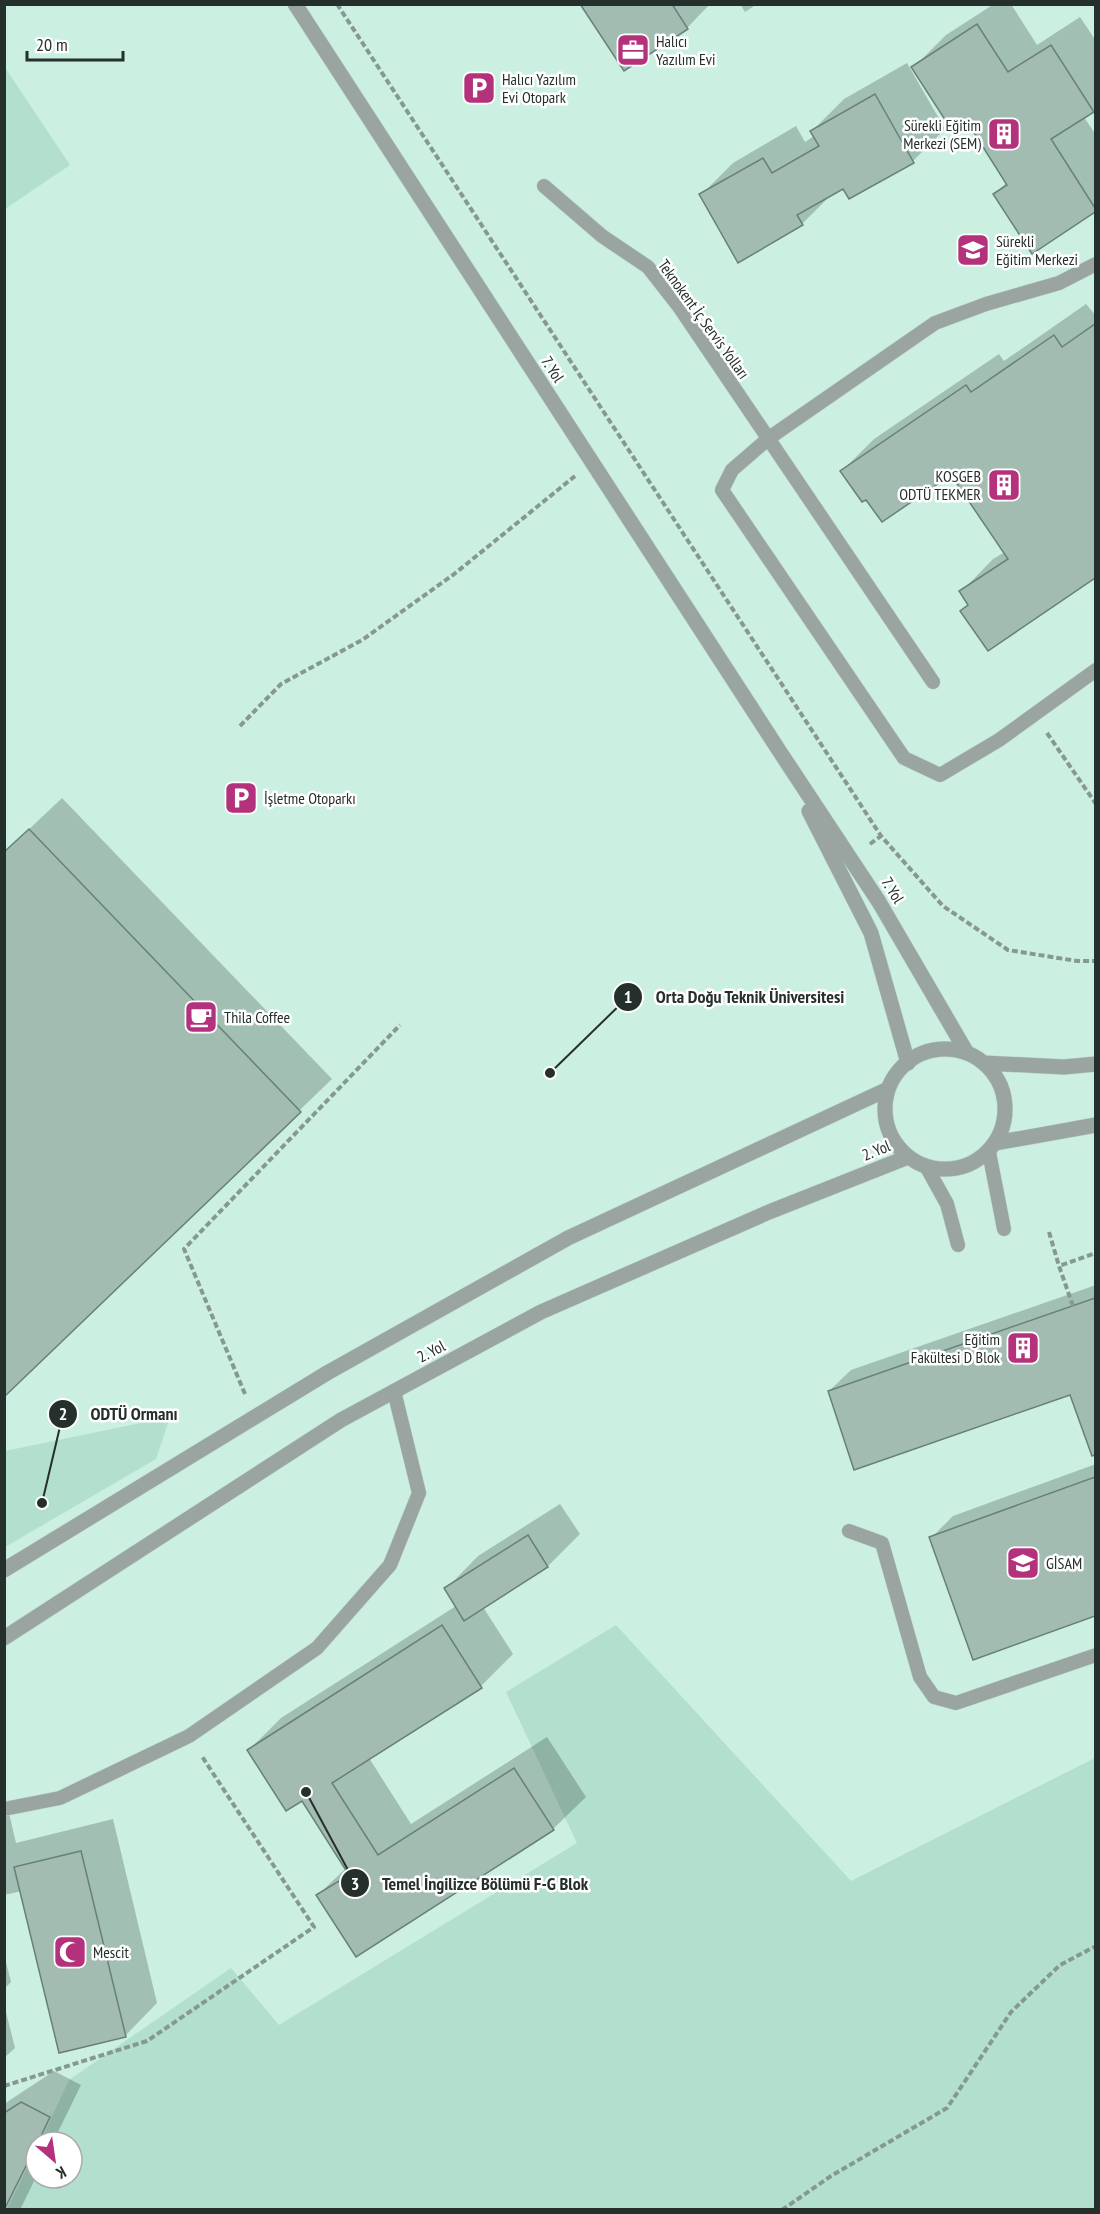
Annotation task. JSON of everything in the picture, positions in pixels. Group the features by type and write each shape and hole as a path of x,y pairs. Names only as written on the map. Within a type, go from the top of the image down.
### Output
{"street":[{"name":"7. Yol","path":"295,4 879,902 967,1053"},
{"name":"7. Yol","path":"780,752 871,933 908,1063"},
{"name":"2. Yol","path":"992,1147 1003,1127 1005,1109 1003,1092 996,1076 984,1063 967,1053 948,1049 929,1051 908,1063 897,1073 888,1089 885,1108 888,1126 896,1143 908,1157 926,1166 945,1169 964,1166 992,1147 1095,1125"},
{"name":"2. Yol","path":"984,1063 1064,1067 1095,1064"},
{"name":"2. Yol","path":"4,1570 327,1373 568,1238 888,1089"},
{"name":"2. Yol","path":"4,1638 341,1420 542,1312 769,1212 908,1157"}],"lane":[{"name":"Teknokent İç Servis Yolları","path":"544,186 602,236 648,267 680,308 933,682"},
{"path":"1095,264 1059,283 986,304 935,323 769,438 732,470 722,490 904,758 940,775 999,740 1095,670"},
{"path":"992,1147 1004,1229"},
{"path":"926,1166 947,1204 958,1245"},
{"path":"4,1809 60,1798 189,1736 317,1648 390,1565 419,1493 394,1391"},
{"path":"849,1531 882,1543 920,1677 934,1697 956,1703 1095,1655"}],"path":[{"path":"337,4 881,836 943,906 1008,950 1077,961 1095,961"},
{"path":"240,726 281,684 362,640 453,575 591,462"},
{"path":"1034,715 1095,804"},
{"path":"255,1417 184,1249 400,1025"},
{"path":"1049,1232 1073,1306"},
{"path":"1059,1266 1095,1253"},
{"path":"4,2086 147,2041 314,1927 189,1736"},
{"path":"782,2210 831,2176 947,2108 1011,2012 1060,1965 1095,1946"}],"shaded area":[{"path":"5,5 1095,5 1095,2209 5,2210"},
{"path":"4,66 70,165 5,209 4,209"},
{"path":"170,1417 156,1459 5,1547 5,1451"},
{"path":"616,1625 851,1881 1095,1758 1095,2209 7,2209 24,2174 24,2190 84,2190 84,2130 46,2130 69,2080 231,1968 279,2025 577,1843 506,1692"}],"building":[{"name":"Halıcı Yazılım Evi","path":"580,4 672,4 688,29 624,71"},
{"name":"Sürekli Eğitim Merkezi (SEM)","path":"977,24 1008,72 1051,45 1094,112 1051,139 1095,208 1095,212 1032,254 993,194 1007,185 966,120 951,129 911,67"},
{"name":"Sürekli Eğitim Merkezi (SEM)","path":"875,94 914,163 849,199 843,189 797,215 803,225 738,263 699,194 763,158 772,173 819,146 810,131"},
{"name":"KOSGEB ODTÜ TEKMER","path":"1095,324 1095,578 988,651 960,611 968,605 959,591 1008,559 951,475 882,522 866,500 862,502 840,471 966,385 971,392 1054,335 1062,347"},
{"path":"29,829 301,1112 4,1397 4,852"},
{"name":"Eğitim Fakültesi D Blok","path":"1095,1298 1095,1455 1092,1456 1070,1395 854,1470 828,1391"},
{"path":"1095,1477 1095,1616 973,1660 929,1537"},
{"path":"528,1535 548,1567 464,1621 444,1588"},
{"path":"442,1625 482,1688 332,1783 378,1855 514,1768 554,1830 356,1957 316,1895 349,1875 302,1801 286,1811 247,1750"},
{"name":"Mescit","path":"81,1851 126,2037 59,2053 14,1867"},
{"path":"21,2102 50,2117 44,2130 24,2130 24,2170 4,2210 4,2113"}],"place":[{"name":"Halıcı Yazılım Evi","path":"633,50"},
{"name":"Halıcı Yazılım Evi Otopark","path":"479,88"},
{"name":"Sürekli Eğitim Merkezi (SEM)","path":"1004,134"},
{"name":"Sürekli Eğitim Merkezi","path":"973,250"},
{"name":"KOSGEB ODTÜ TEKMER","path":"1004,485"},
{"name":"İşletme Otoparkı","path":"241,798"},
{"name":"Thila Coffee","path":"201,1017"},
{"name":"Orta Doğu Teknik Üniversitesi","path":"550,1073"},
{"name":"Eğitim Fakültesi D Blok","path":"1023,1348"},
{"name":"ODTÜ Ormanı","path":"42,1503"},
{"name":"GİSAM","path":"1023,1563"},
{"name":"Temel İngilizce Bölümü F-G Blok","path":"306,1792"},
{"name":"Mescit","path":"70,1952"}]}
